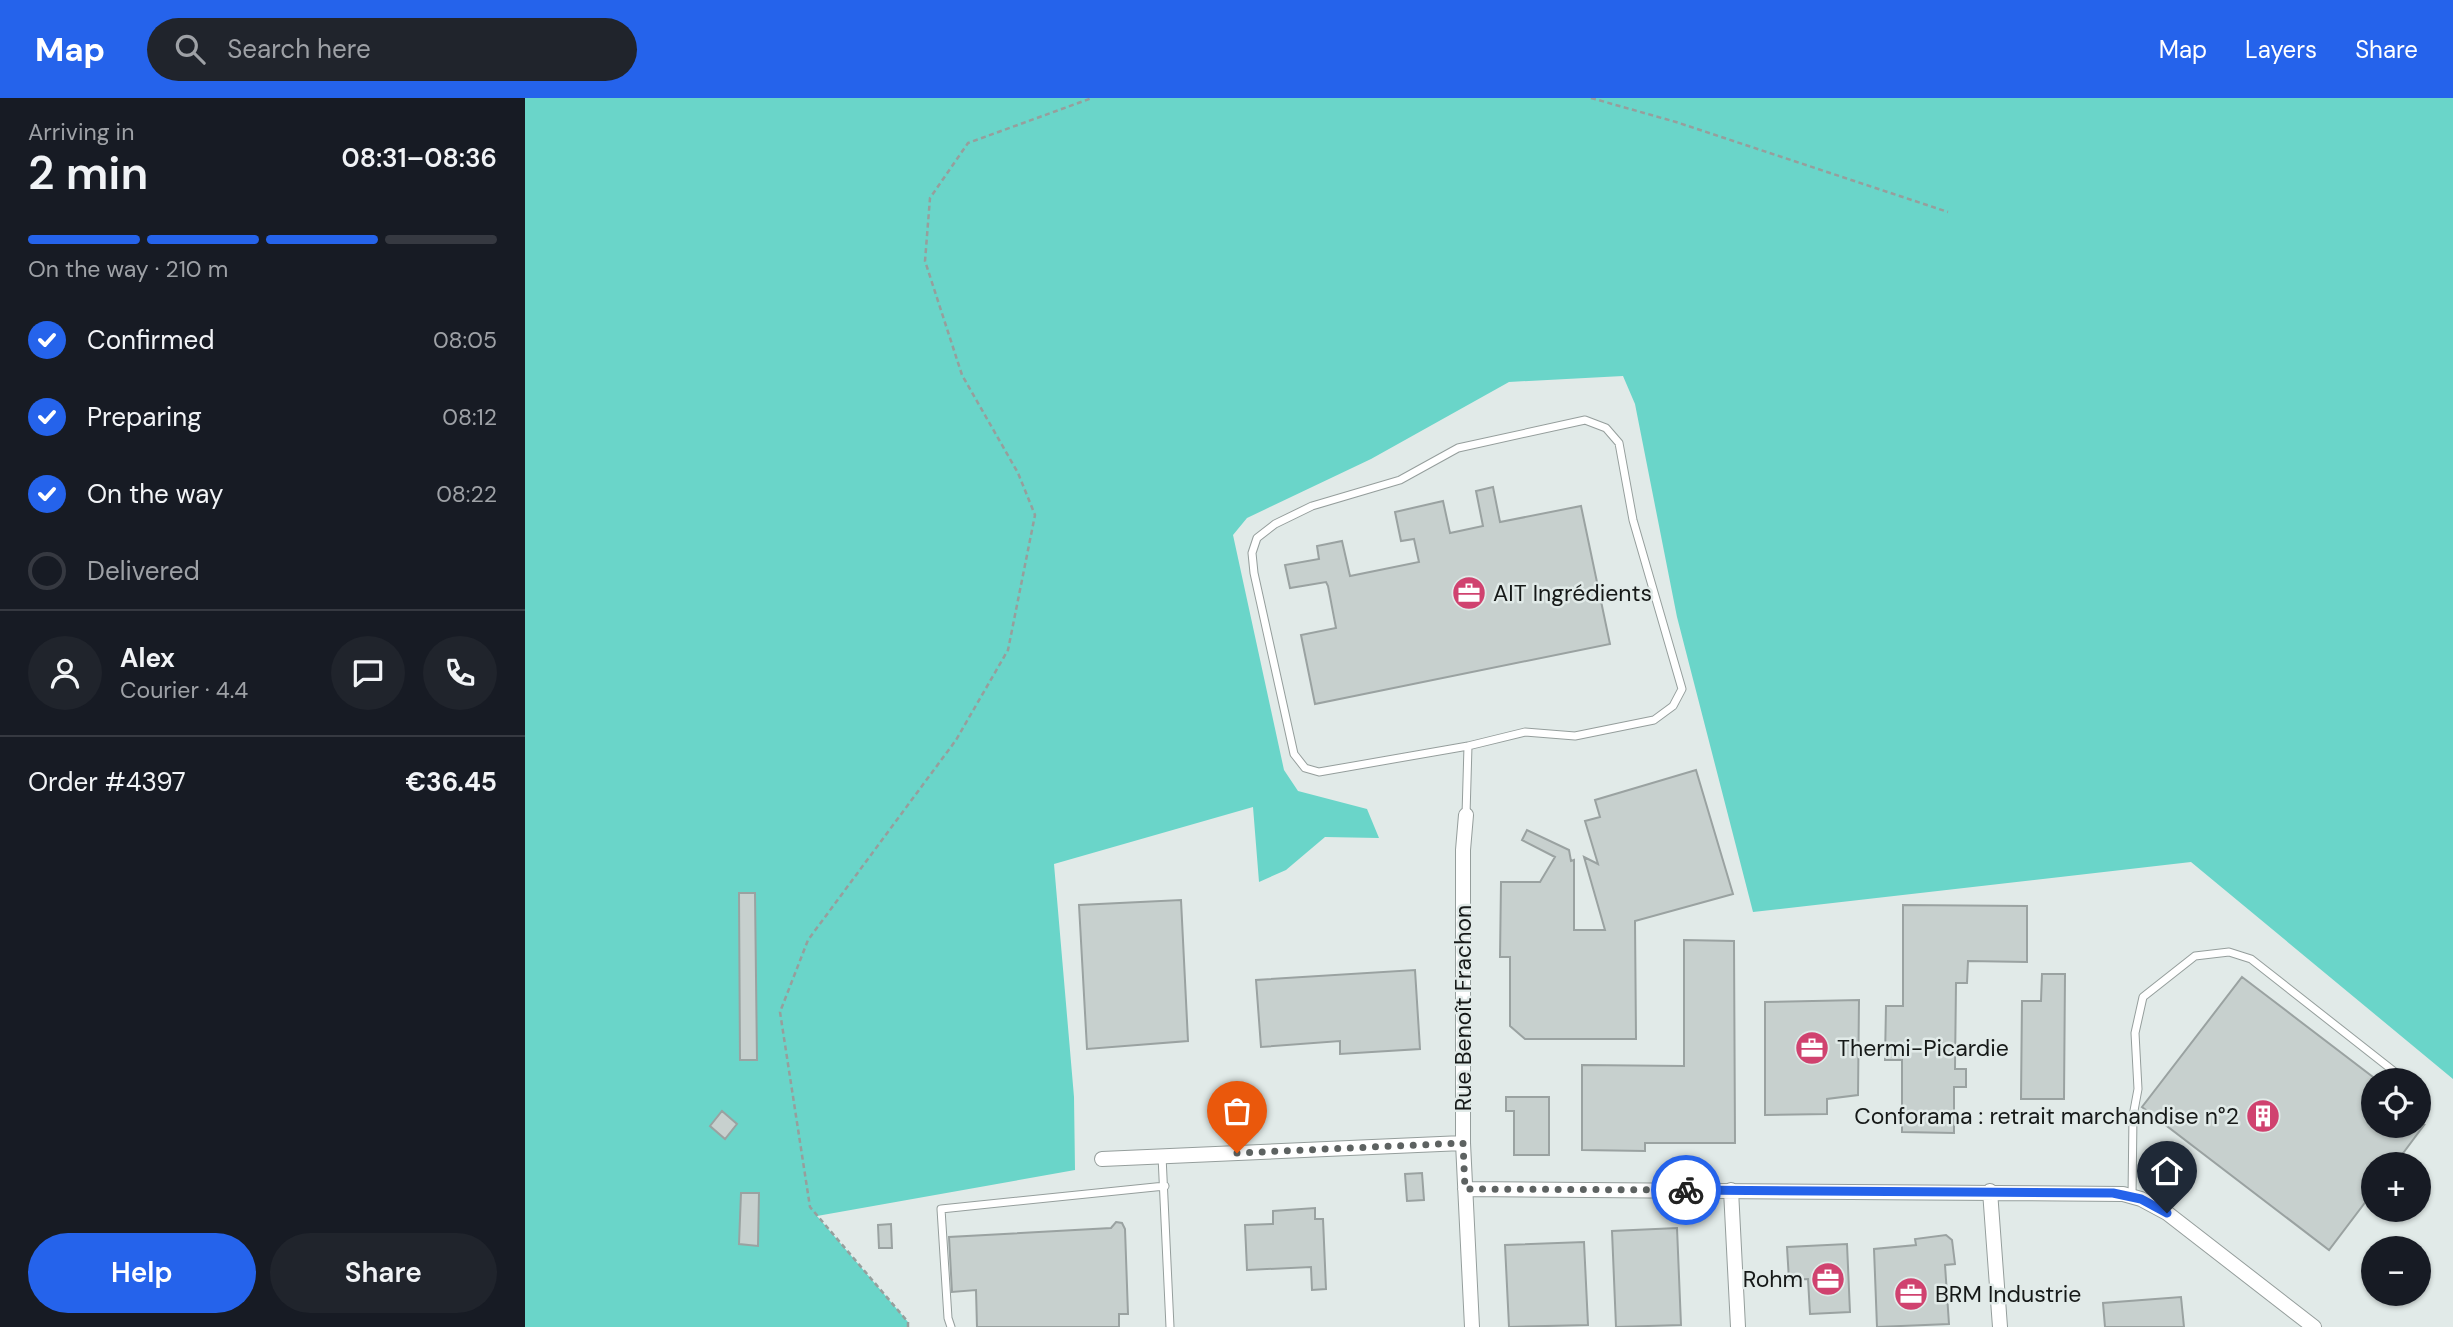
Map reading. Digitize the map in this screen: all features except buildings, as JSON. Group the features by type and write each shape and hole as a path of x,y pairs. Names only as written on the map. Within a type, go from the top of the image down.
{"street":[{"name":"Rue Benoît Frachon","path":"1466,815 1463,850 1463,1143 1472,1327"},
{"path":"1102,1159 1463,1143"},
{"path":"1465,1189 1990,1191 2132,1196 2167,1213 2314,1327"},
{"path":"1731,1191 1738,1327"},
{"path":"1990,1191 2000,1327"}],"lane":[{"path":"1585,420 1606,428 1619,443 1633,520 1682,689 1673,706 1654,720 1575,737 1525,732 1468,746 1319,772 1305,768 1294,754 1254,573 1252,553 1257,538 1275,524 1312,506 1400,481 1458,447 1585,420"},
{"path":"1466,815 1468,746"},
{"path":"2132,1196 2133,1116 2138,1089 2136,1033 2143,997 2195,956 2229,952 2251,959 2390,1068"},
{"path":"1162,1156 1170,1327"},
{"path":"951,1327 948,1318 941,1209 1165,1186"}],"path":[{"path":"908,1327 908,1322 810,1208 780,1012 808,940 956,740 1009,650 1035,515 1018,473 962,375 925,261 930,198 968,143 1092,98"},
{"path":"1591,98 1676,122 1948,212"}],"shaded area":[{"path":"525,98 2453,98 2453,1079 2191,862 1753,912 1677,617 1635,404 1623,376 1509,382 1371,459 1247,518 1233,535 1284,770 1298,791 1367,809 1379,838 1325,837 1286,870 1259,882 1253,807 1054,864 1074,1097 1075,1170 817,1216 908,1322 908,1327 525,1327"}],"way so far":[{"path":"1237,1153 1463,1143 1465,1189 1686,1190"}],"place":[{"name":"AIT Ingrédients","path":"1469,593"},
{"name":"Thermi-Picardie","path":"1812,1048"},
{"name":"Conforama : retrait marchandise n°2","path":"2263,1116"},
{"name":"Rohm","path":"1828,1279"},
{"name":"BRM Industrie","path":"1911,1294"}],"route":[{"path":"1686,1190 2113,1193 2141,1199 2167,1213"}]}
